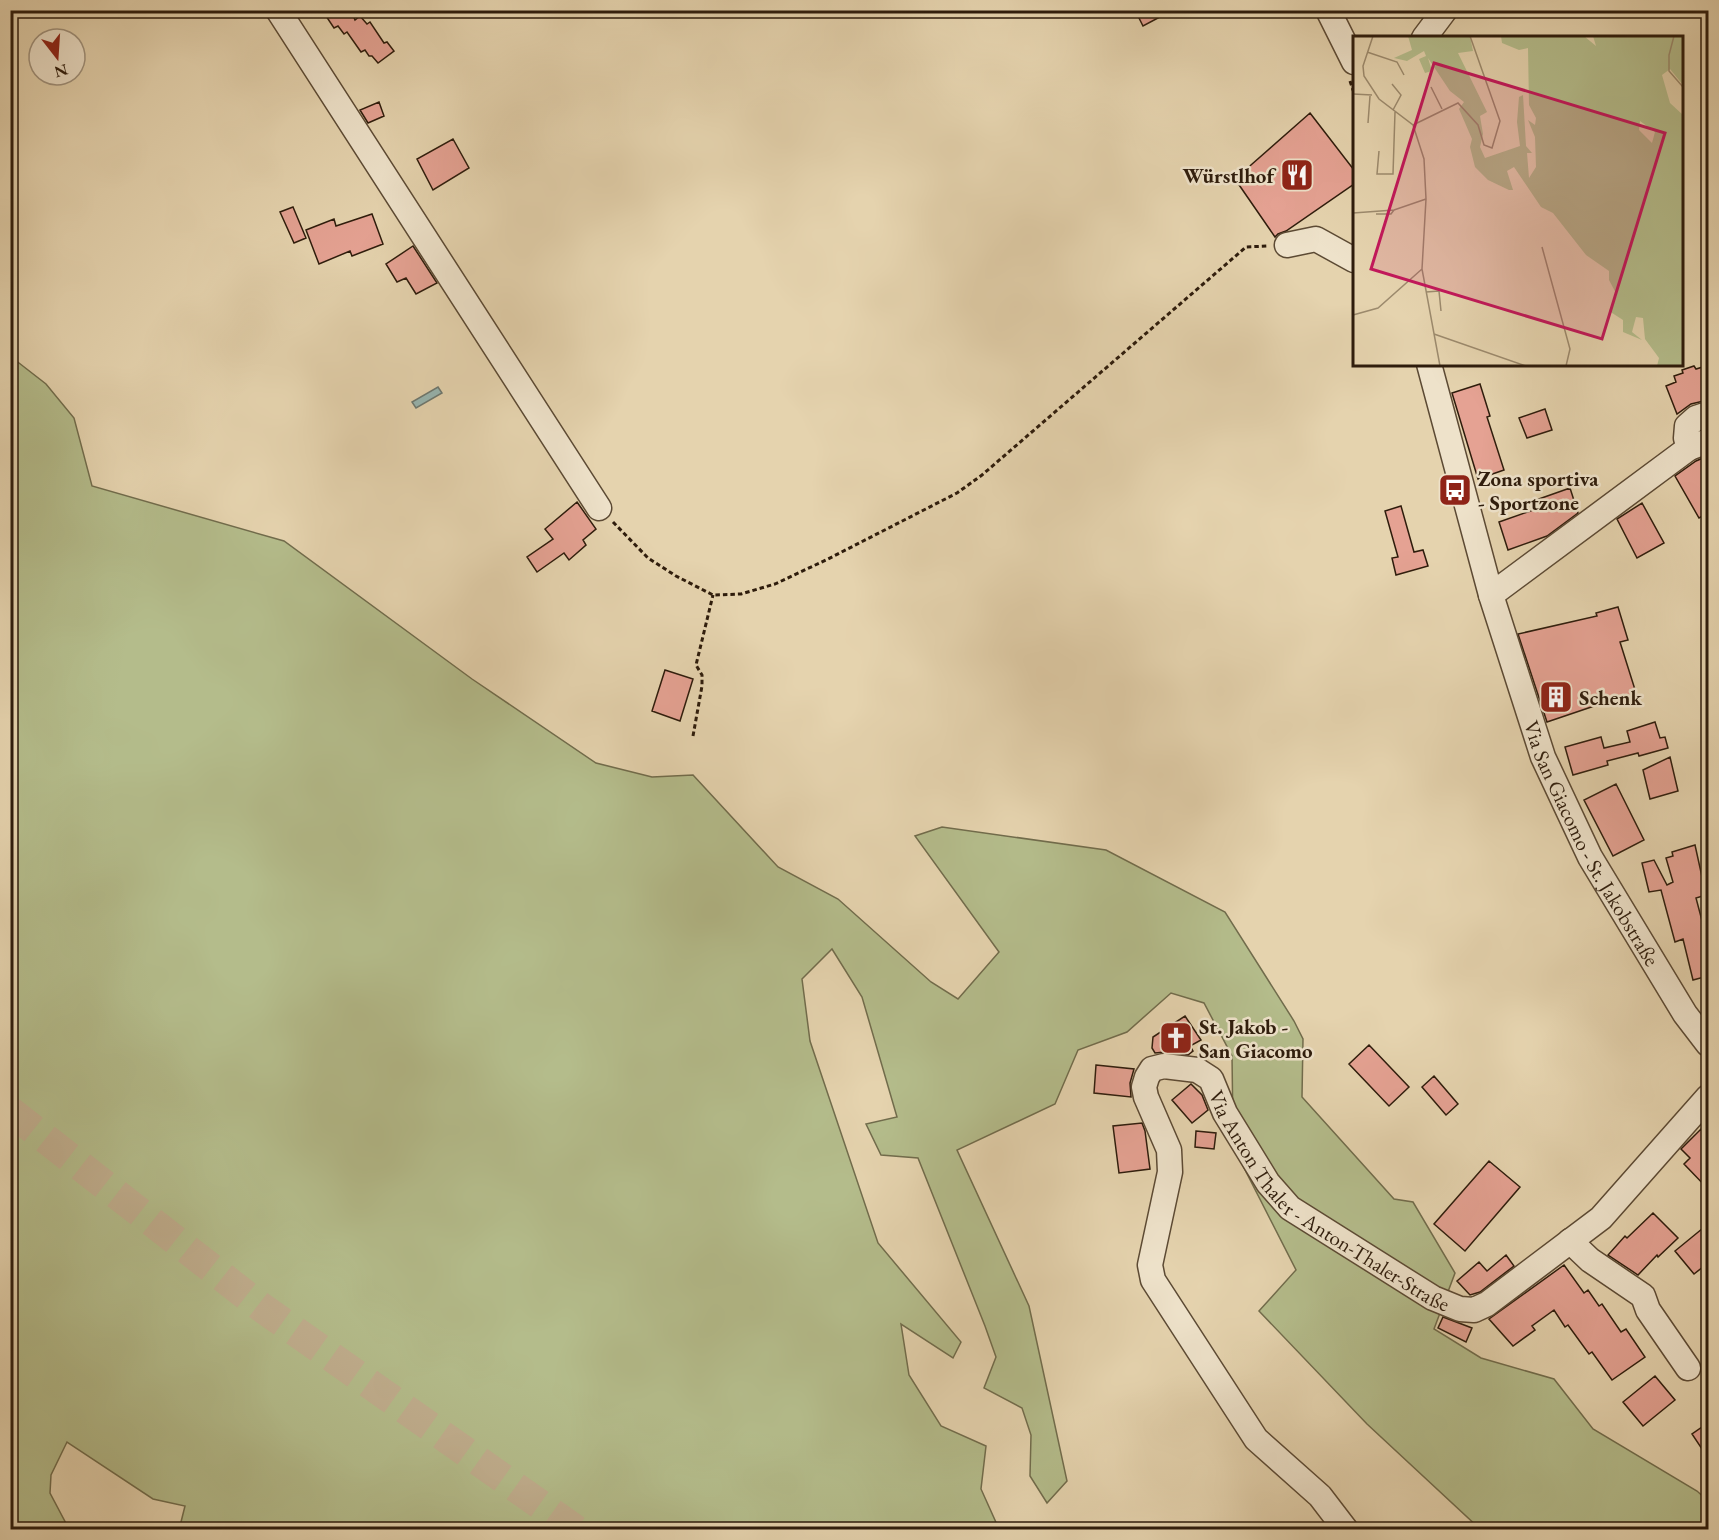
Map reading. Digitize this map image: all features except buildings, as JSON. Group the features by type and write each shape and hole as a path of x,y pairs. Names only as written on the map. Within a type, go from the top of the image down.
{"street":[{"path":"278,10 599,508"},
{"path":"1328,10 1353,60"},
{"path":"1426,36 1445,10"},
{"path":"1287,245 1316,238 1353,259"},
{"name":"Via San Giacomo - St. Jakobstraße","path":"1430,366 1491,595 1543,757 1590,857 1685,1014 1708,1044"},
{"path":"1491,595 1699,444 1686,438 1687,426 1696,418 1708,414"},
{"name":"Via Anton Thaler - Anton-Thaler-Straße","path":"1346,1530 1320,1496 1256,1439 1153,1280 1150,1264 1170,1172 1170,1159 1169,1150 1146,1097 1144,1087 1152,1069 1164,1066 1197,1070 1210,1079 1225,1113 1268,1183 1290,1208 1433,1298 1460,1309 1474,1311 1487,1304 1601,1218 1708,1097"},
{"path":"1570,1241 1590,1260 1643,1296 1647,1310 1688,1368"}],"path":[{"path":"599,508 648,558 713,596 741,594 775,584 957,493 982,475 1245,247 1287,245"},
{"path":"693,736 702,686 702,675 696,664 713,596"}],"green space":[{"path":"10,356 46,384 74,418 92,486 284,541 472,679 596,763 652,777 693,775 778,867 838,899 931,982 958,999 999,952 915,836 942,827 1106,850 1225,912 1303,1039 1302,1097 1394,1199 1413,1202 1455,1273 1434,1329 1481,1358 1554,1379 1593,1429 1697,1491 1708,1501 1708,1529 1480,1529 1367,1424 1259,1311 1296,1270 1238,1156 1233,1131 1232,1056 1204,1003 1171,993 1127,1032 1078,1050 1055,1104 957,1150 1029,1306 1067,1481 1047,1503 1030,1476 1031,1435 1022,1408 984,1388 996,1357 918,1158 881,1155 866,1124 897,1117 862,997 832,949 802,979 810,1041 878,1243 961,1342 953,1358 901,1324 909,1375 941,1426 986,1446 981,1489 999,1529 185,1529 181,1522 185,1506 153,1499 67,1442 51,1475 50,1493 69,1529 11,1529"}],"water":[{"path":"438,387 442,393 416,408 412,402"}],"tunnel":[{"path":"10,1111 261,1307 576,1530"}],"place":[{"name":"Würstlhof","path":"1297,175"},
{"name":"Zona sportiva - Sportzone","path":"1455,490"},
{"name":"Schenk","path":"1556,697"},
{"name":"St. Jakob - San Giacomo","path":"1176,1038"}]}
